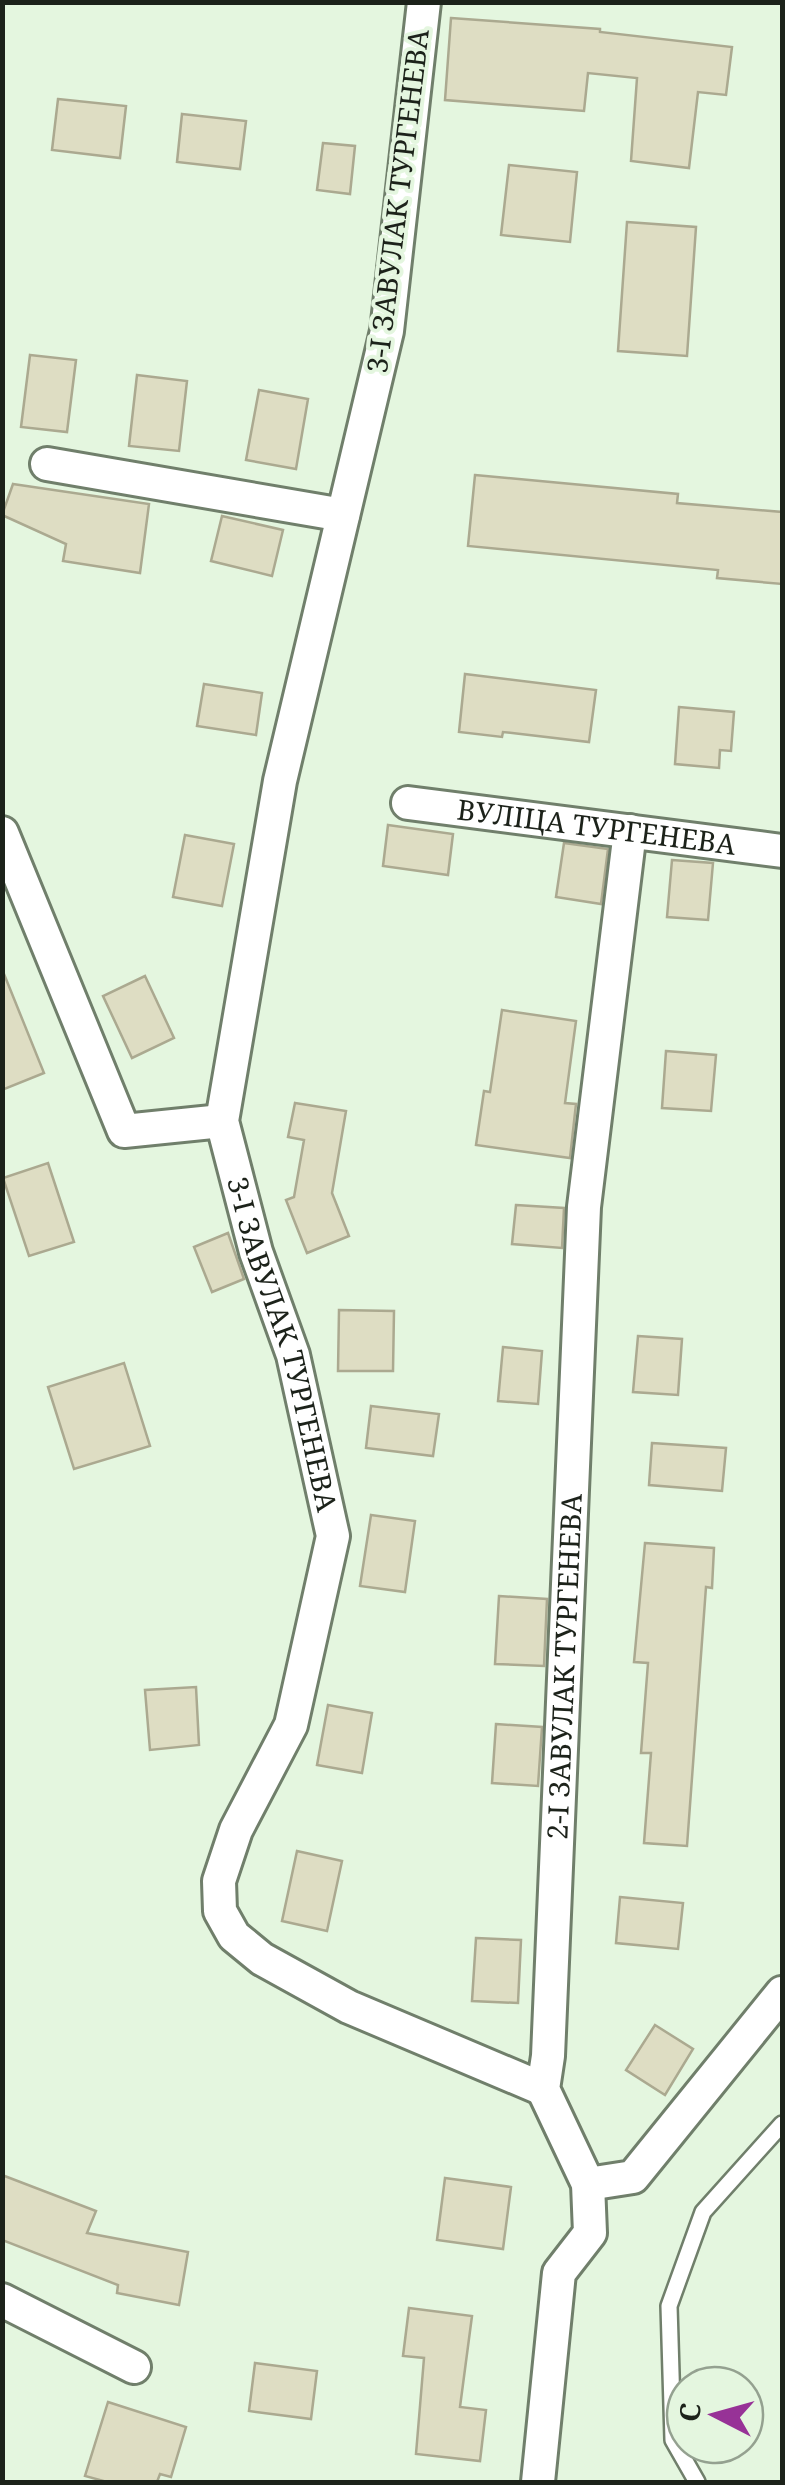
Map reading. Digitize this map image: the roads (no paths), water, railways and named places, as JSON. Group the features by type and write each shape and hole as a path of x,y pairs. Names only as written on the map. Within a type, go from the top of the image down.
{"street":[{"name":"3-І ЗАВУЛАК ТУРГЕНЕВА","path":"424,2 387,331 280,781 222,1120 256,1252 293,1356 333,1536 291,1726 236,1830 219,1881 220,1911 234,1936 262,1960 349,2007 543,2089"},
{"path":"47,464 343,516"},
{"name":"ВУЛІЦА ТУРГЕНЕВА","path":"408,803 782,851"},
{"name":"2-І ЗАВУЛАК ТУРГЕНЕВА","path":"543,2089 548,2056 584,1208 630,831"},
{"path":"2,834 124,1130 222,1120"},
{"path":"588,2184 632,2177 782,1993"},
{"path":"538,2482 560,2273 590,2233 588,2184 543,2089"},
{"path":"2,2300 134,2368"}],"lane":[{"path":"696,2482 673,2440 670,2306 703,2212 782,2124"}]}
